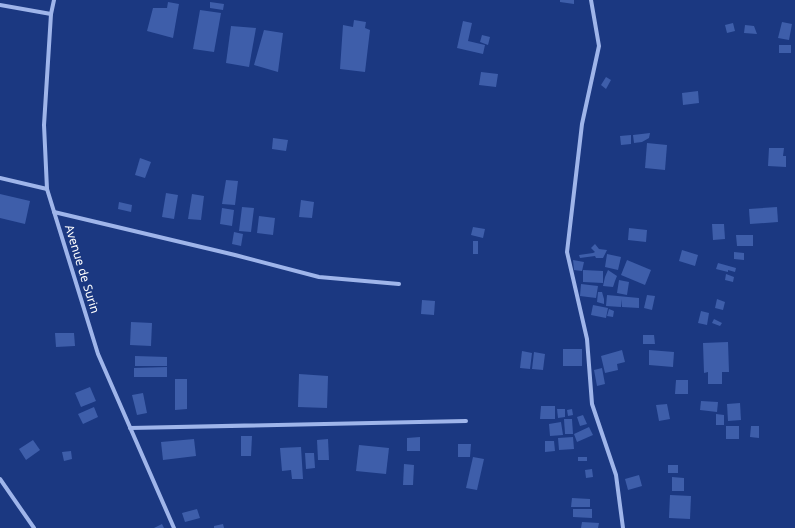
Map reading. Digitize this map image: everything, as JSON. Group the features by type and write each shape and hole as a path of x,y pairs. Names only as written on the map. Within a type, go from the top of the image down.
{"street":[{"name":"Avenue de Surin","path":"54,0 51,14 44,125 47,189 98,354 174,528"},
{"path":"591,0 599,46 582,124 567,252 587,339 592,404 616,475 623,528"},
{"path":"0,5 51,14"},
{"path":"0,178 47,189"},
{"path":"54,212 235,255 319,277 399,284"},
{"path":"130,428 466,421"},
{"path":"0,479 34,528"}],"building":[{"path":"560,0 574,0 574,4 560,2"},
{"path":"168,2 179,4 173,38 147,31 153,8 167,8"},
{"path":"210,2 224,4 223,10 210,8"},
{"path":"200,10 221,13 214,52 193,49"},
{"path":"354,20 366,22 365,28 370,30 365,72 340,69 343,25 353,27"},
{"path":"463,21 472,23 468,41 485,45 483,54 457,48"},
{"path":"782,22 792,24 789,40 778,38"},
{"path":"733,23 735,31 727,33 725,25"},
{"path":"745,25 754,26 757,34 744,33"},
{"path":"231,26 256,28 249,67 226,63"},
{"path":"264,30 283,33 278,72 254,65"},
{"path":"482,35 490,37 488,45 480,42"},
{"path":"779,45 791,45 791,53 779,53"},
{"path":"481,72 498,74 496,87 479,85"},
{"path":"606,77 611,80 606,89 601,85"},
{"path":"698,91 699,103 683,105 682,93"},
{"path":"650,133 649,138 642,142 634,143 633,135"},
{"path":"631,135 631,144 621,145 620,136"},
{"path":"273,138 288,140 286,151 272,149"},
{"path":"647,143 667,145 665,170 645,168"},
{"path":"769,148 784,148 783,156 786,156 786,167 768,166"},
{"path":"140,158 151,162 145,178 135,175"},
{"path":"226,180 238,181 235,205 222,204"},
{"path":"166,193 178,195 174,219 162,217"},
{"path":"0,194 30,201 25,224 0,218"},
{"path":"192,194 204,196 201,220 188,219"},
{"path":"301,200 314,202 312,218 299,217"},
{"path":"119,202 132,205 131,212 118,209"},
{"path":"242,207 254,208 251,232 239,231"},
{"path":"777,207 778,222 750,224 749,209"},
{"path":"222,208 234,210 232,226 220,224"},
{"path":"259,216 275,218 273,235 257,233"},
{"path":"712,224 724,224 725,239 713,240"},
{"path":"473,227 485,229 483,238 471,235"},
{"path":"629,228 647,230 646,242 628,240"},
{"path":"234,232 243,234 241,246 232,244"},
{"path":"736,235 753,235 753,246 737,246"},
{"path":"473,241 478,241 478,254 473,254"},
{"path":"595,244 599,249 607,250 603,258 596,258 595,256 580,258 579,255 595,252 591,248"},
{"path":"682,250 698,255 695,266 679,261"},
{"path":"734,252 744,253 744,260 734,259"},
{"path":"607,254 621,257 618,270 605,267"},
{"path":"573,260 584,262 582,271 574,270"},
{"path":"627,260 651,270 645,285 621,275"},
{"path":"718,263 736,268 735,272 716,269"},
{"path":"583,270 603,271 603,283 583,282"},
{"path":"608,270 617,276 613,287 603,286"},
{"path":"726,274 734,277 733,282 725,280"},
{"path":"619,280 629,282 627,295 617,293"},
{"path":"581,284 598,286 596,298 580,296"},
{"path":"598,292 602,292 604,304 597,302"},
{"path":"607,295 639,298 639,308 622,307 622,299 621,307 606,306"},
{"path":"647,295 655,296 652,310 644,308"},
{"path":"717,299 725,302 723,310 715,308"},
{"path":"422,300 435,301 434,315 421,314"},
{"path":"593,305 608,308 606,318 591,315"},
{"path":"609,309 614,311 613,317 607,316"},
{"path":"701,311 709,313 707,325 698,323"},
{"path":"714,319 722,323 720,326 712,323"},
{"path":"131,322 152,323 151,346 130,345"},
{"path":"55,333 74,333 75,346 56,347"},
{"path":"643,335 654,335 655,344 643,344"},
{"path":"728,342 729,372 722,372 722,384 708,384 708,372 704,373 703,343"},
{"path":"563,349 582,349 582,366 563,366"},
{"path":"622,350 625,362 617,364 618,370 605,373 601,356"},
{"path":"649,350 674,352 673,367 649,365"},
{"path":"522,351 532,353 530,369 520,368"},
{"path":"534,352 545,354 543,370 532,369"},
{"path":"135,356 167,357 167,366 135,366"},
{"path":"167,367 167,377 134,377 134,368"},
{"path":"602,368 605,384 597,386 594,370"},
{"path":"299,374 328,376 327,408 298,407"},
{"path":"175,379 187,379 187,409 175,410"},
{"path":"676,380 688,380 688,394 675,394"},
{"path":"90,387 96,401 81,407 75,393"},
{"path":"143,393 147,413 137,415 132,395"},
{"path":"701,401 718,402 717,412 700,410"},
{"path":"740,403 741,420 728,421 727,404"},
{"path":"667,404 670,419 659,421 656,405"},
{"path":"541,406 555,406 555,419 540,419"},
{"path":"94,407 98,417 83,424 78,414"},
{"path":"557,409 565,409 565,417 558,418"},
{"path":"572,409 573,415 568,416 567,410"},
{"path":"716,414 724,415 724,425 716,425"},
{"path":"583,415 587,424 580,426 577,417"},
{"path":"564,419 572,419 573,434 565,434"},
{"path":"561,422 563,435 550,436 549,424"},
{"path":"726,426 739,426 739,439 726,439"},
{"path":"751,426 759,426 759,438 750,437"},
{"path":"589,427 593,435 577,442 574,434"},
{"path":"241,436 252,436 251,456 241,456"},
{"path":"420,437 420,451 407,451 407,438"},
{"path":"573,437 574,449 559,450 558,438"},
{"path":"194,439 196,456 163,460 161,442"},
{"path":"328,439 329,460 318,460 317,440"},
{"path":"33,440 40,450 26,460 19,449"},
{"path":"545,441 554,441 555,451 545,452"},
{"path":"458,444 471,444 470,457 458,457"},
{"path":"359,445 389,448 386,474 356,471"},
{"path":"301,447 303,479 292,479 291,470 282,471 280,448"},
{"path":"71,451 72,459 64,461 62,452"},
{"path":"305,453 314,453 315,468 306,469"},
{"path":"473,457 484,459 477,490 466,488"},
{"path":"578,457 587,457 587,461 578,461"},
{"path":"404,464 414,465 413,485 403,485"},
{"path":"668,465 678,465 678,473 668,473"},
{"path":"592,469 593,477 586,478 585,470"},
{"path":"639,475 642,486 628,490 625,479"},
{"path":"672,477 684,478 684,491 672,491"},
{"path":"670,495 691,496 690,519 669,518"},
{"path":"572,498 590,499 590,507 571,507"},
{"path":"197,509 200,518 185,522 182,513"},
{"path":"573,509 592,509 592,518 573,517"},
{"path":"582,522 599,523 598,528 581,528"},
{"path":"162,524 164,528 154,528"},
{"path":"223,524 224,528 214,528 214,526"}]}
